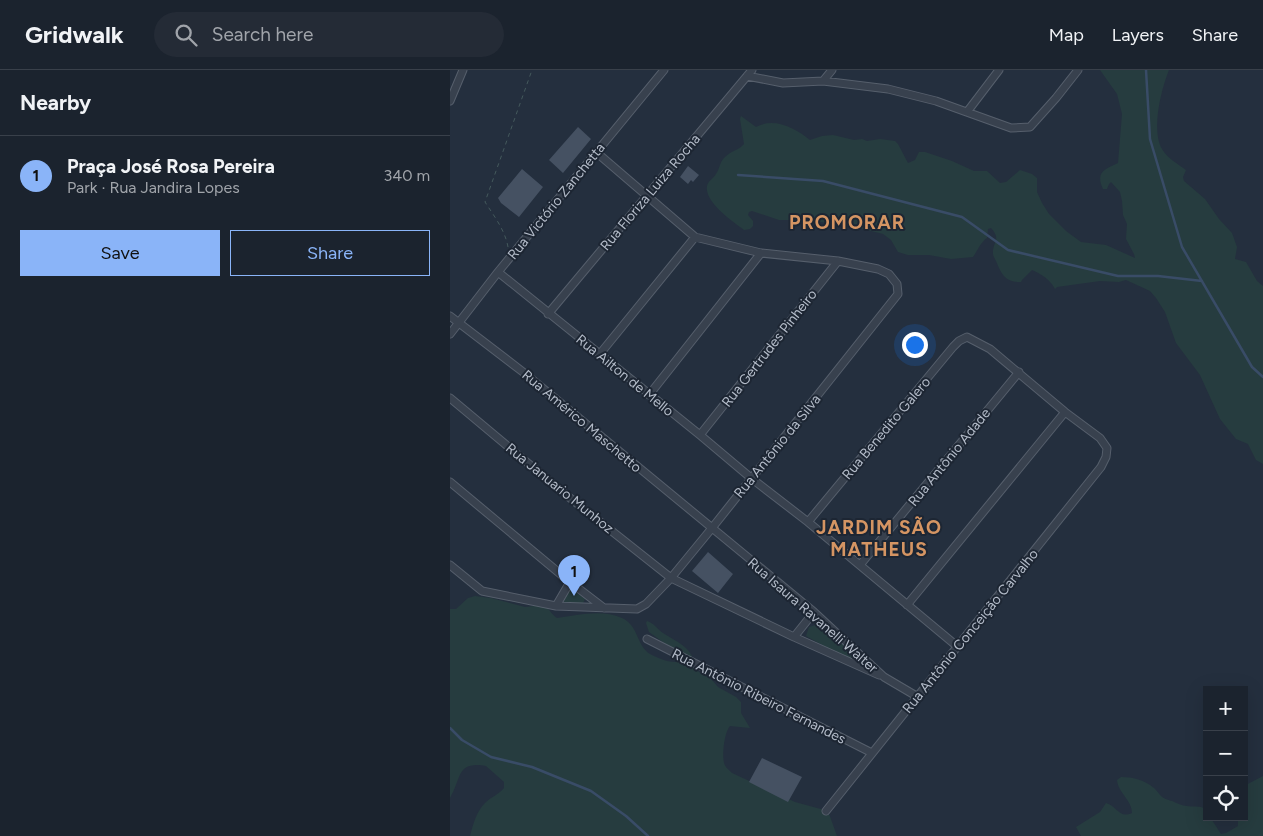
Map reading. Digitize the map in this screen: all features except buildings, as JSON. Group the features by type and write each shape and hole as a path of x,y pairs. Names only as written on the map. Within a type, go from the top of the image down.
{"street":[{"path":"450,101 463,70"},
{"name":"Rua Victório Zanchetta","path":"450,334 510,257 664,70"},
{"path":"823,81 832,70"},
{"path":"967,112 999,70"},
{"path":"750,73 784,83 823,81 888,89 936,101 1011,128 1030,127 1078,70"},
{"name":"Rua Floriza Luiza Rocha","path":"548,314 750,73"},
{"path":"596,152 695,237 761,254 838,260"},
{"path":"599,354 695,237"},
{"path":"649,395 761,254"},
{"name":"Rua Antônio da Silva","path":"604,608 637,609 646,604 671,578 898,294 897,284 889,274 878,269 838,260"},
{"name":"Rua Gertrudes Pinheiro","path":"700,435 838,260"},
{"name":"Rua Ailton de Mello","path":"498,272 751,478 808,522 958,648"},
{"name":"Rua Américo Maschetto","path":"450,316 523,372 712,528"},
{"name":"Rua Benedito Galero","path":"808,522 959,341 967,337 990,349 1019,372"},
{"path":"907,605 1066,412 1019,372"},
{"name":"Rua Antônio Adade","path":"860,565 1019,372"},
{"name":"Rua Januario Munhoz","path":"450,398 560,490 671,578 794,637 884,677"},
{"name":"Rua Antônio Conceição Carvalho","path":"826,811 1101,467 1106,457 1107,448 1100,438 1066,412"},
{"path":"450,482 604,608"},
{"name":"Rua Isaura Ravanelli Walter","path":"712,528 814,612 884,677 918,697"},
{"path":"450,565 482,591 556,606 604,608"},
{"path":"556,606 570,582"},
{"path":"794,637 814,612"},
{"name":"Rua Antônio Ribeiro Fernandes","path":"647,639 872,753"}],"path":[{"path":"510,257 507,240 485,202 532,70"}],"green space":[{"path":"1100,70 1169,70 1160,99 1157,121 1157,131 1162,149 1170,158 1186,170 1183,177 1184,181 1205,199 1232,233 1237,247 1235,259 1246,262 1257,281 1263,286 1263,464 1256,460 1248,444 1236,439 1220,419 1200,375 1176,343 1165,312 1150,291 1126,280 1119,282 1100,281 1057,287 1055,289 1045,277 1032,270 1021,282 1011,281 1002,274 993,256 996,235 991,228 988,229 987,238 973,257 951,259 929,255 908,255 898,252 891,240 883,234 851,226 806,220 779,220 752,211 748,215 753,221 753,226 750,229 744,230 714,205 707,192 707,186 716,174 723,159 744,144 741,116 756,127 770,123 784,125 810,140 833,135 854,140 880,139 895,141 908,163 915,160 919,152 925,152 974,171 987,171 1000,183 1006,182 1020,170 1032,174 1037,178 1037,192 1042,203 1049,214 1066,231 1081,242 1106,245 1135,258 1126,239 1127,224 1123,215 1120,192 1111,182 1107,189 1103,189 1100,179 1103,172 1118,163 1122,114 1117,94"},
{"path":"570,588 585,599 582,605 563,603"},
{"path":"475,596 525,607 544,605 557,618 598,613 614,615 628,621 642,646 650,654 670,662 676,662 679,658 678,653 649,632 646,623 647,621 652,623 689,651 696,670 741,702 741,713 750,728 730,726 728,729 723,755 725,766 732,773 795,802 828,811 837,836 470,836 479,810 504,788 504,782 486,766 469,766 461,773 450,798 450,609 456,609 468,598"},
{"path":"819,624 866,661 868,668 862,667 806,636 809,627"},
{"path":"1263,776 1263,836 1081,836 1076,827 1100,812 1106,803 1121,813 1132,813 1130,804 1120,789 1117,780 1125,777 1147,783 1163,797 1183,806 1203,808 1203,821 1213,821 1221,834 1226,833 1238,826 1238,821 1248,821 1248,784"}],"waterway":[{"path":"1146,70 1150,139 1182,247 1252,367 1263,377"},
{"path":"738,175 823,181 962,217 1008,250 1118,276 1158,276 1202,281"},
{"path":"450,728 462,740 491,757 532,767 591,791 626,816 648,836"}],"place":[{"name":"Praça José Rosa Pereira","path":"574,596"}],"district":[{"name":"PROMORAR","path":"847,222"},
{"name":"JARDIM SÃO MATHEUS","path":"879,538"}]}
